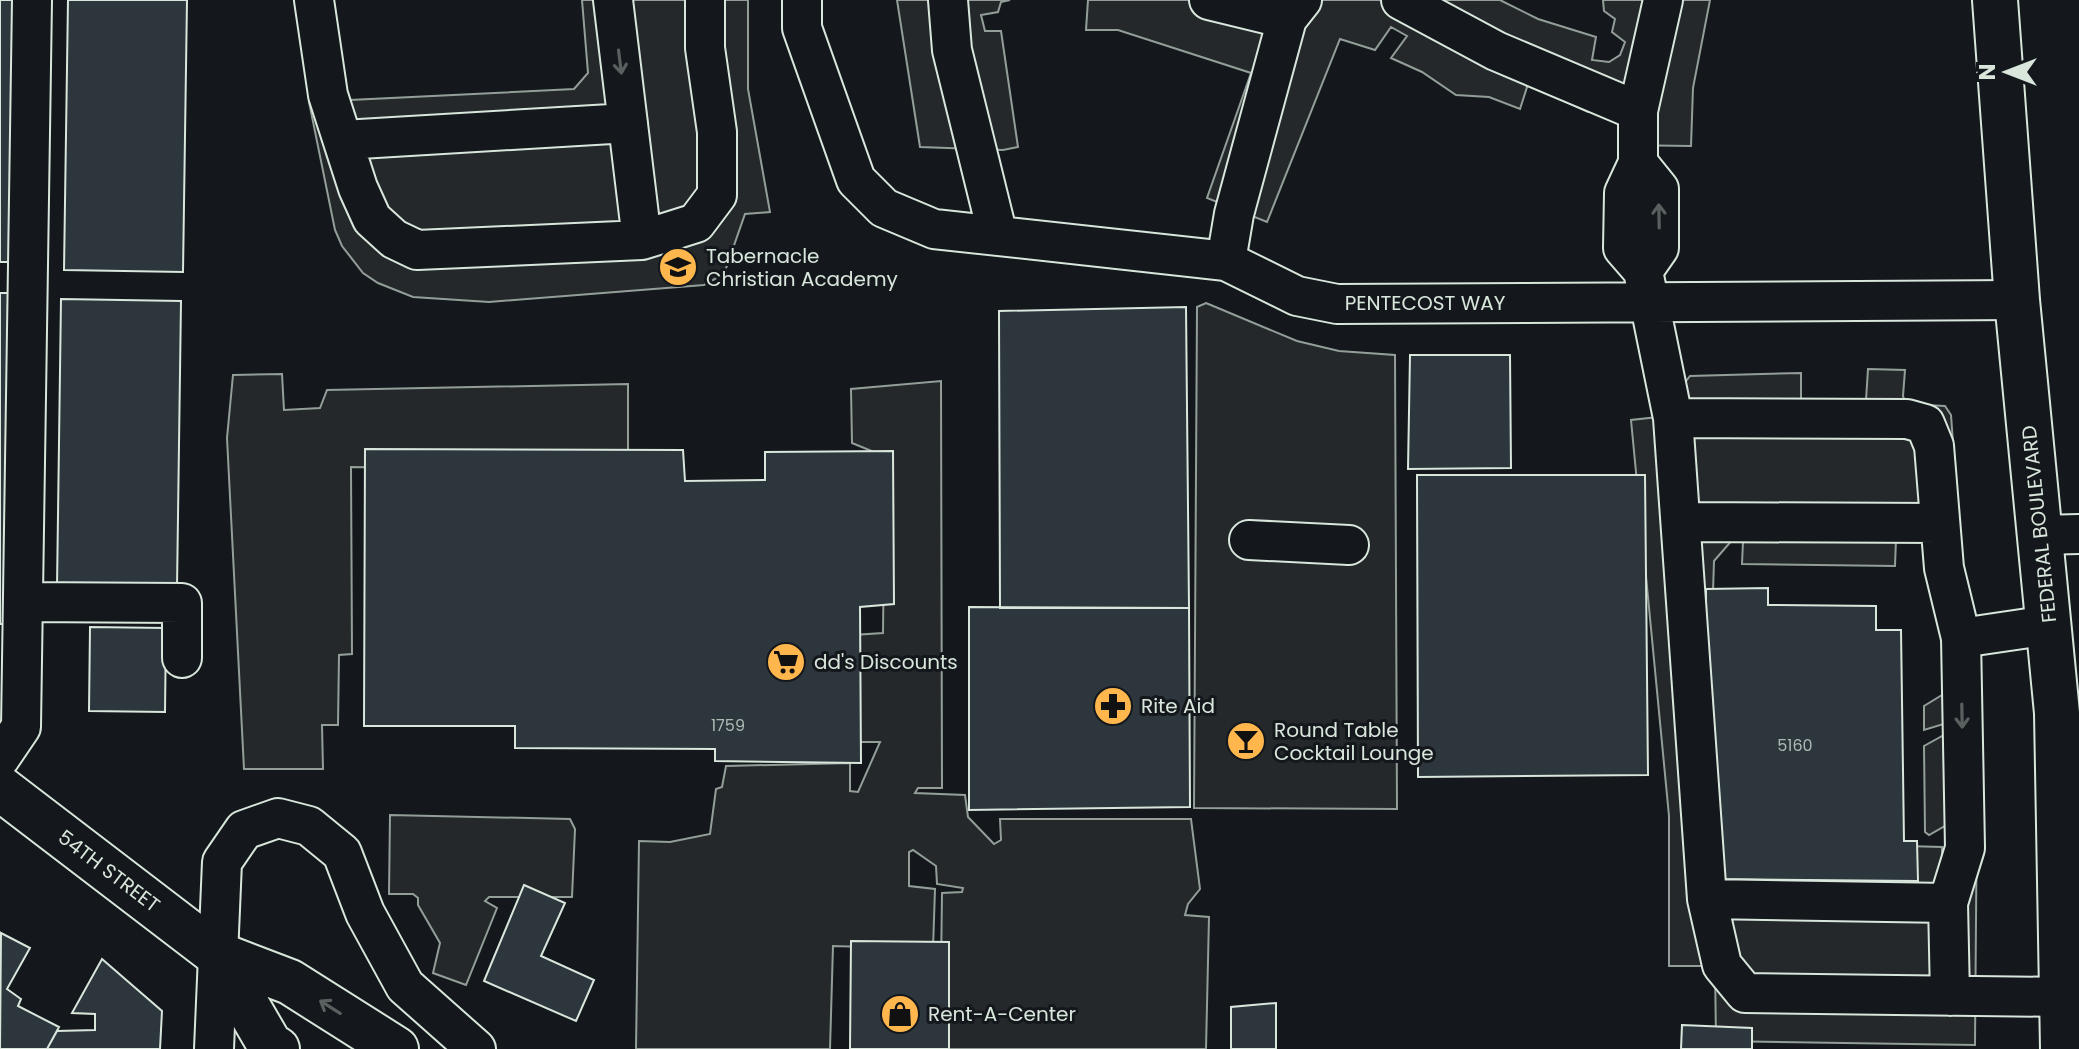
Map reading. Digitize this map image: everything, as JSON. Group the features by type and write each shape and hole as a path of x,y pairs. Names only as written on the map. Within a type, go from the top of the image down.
{"main road":[{"name":"FEDERAL BOULEVARD","path":"1995,0 2017,300 2060,535 2049,625 2070,937 2062,997 2068,1046"},
{"name":"54TH STREET","path":"2,787 217,954 290,982 396,1049"},
{"name":"54TH STREET","path":"217,954 270,1045 277,1049"}],"street":[{"path":"2,787 21,727 32,0"},
{"path":"314,0 328,95 372,219 394,239 417,250 642,240 696,223 717,195 717,132 705,48 705,0"},
{"path":"613,0 642,240"},
{"name":"PENTECOST WAY","path":"802,0 802,28 856,180 884,208 934,229 1226,261 1297,296 1337,304 1645,286 2017,300"},
{"path":"948,0 952,50 998,236"},
{"path":"1209,0 1294,10 1234,214 1226,261"},
{"path":"1401,0 1496,51 1638,111"},
{"path":"1663,0 1638,111 1638,163 1659,189 1659,248 1645,286 1673,418 1707,899 1722,965 1745,993 2062,997"},
{"path":"343,140 628,123"},
{"path":"1673,418 1907,419 1925,424 1934,446 1944,568 1961,638 1965,848 1953,886 1950,996"},
{"path":"1681,522 1940,523"},
{"path":"1249,540 1349,545"},
{"path":"23,602 182,603 182,658"},
{"path":"1961,638 2049,625"},
{"path":"214,1049 222,862 244,830 278,818 309,826 342,853 365,913 405,986 476,1049"},
{"path":"1707,899 1953,886"}],"shaded area":[{"path":"582,0 748,0 748,89 770,212 745,214 724,274 704,285 489,302 413,297 378,283 363,273 342,246 335,230 309,102 574,89 588,73"},
{"path":"897,0 1010,0 1001,2 998,12 981,15 985,31 1001,31 1018,147 1003,150 920,147"},
{"path":"1088,0 1500,0 1538,19 1596,37 1592,60 1609,62 1620,55 1625,42 1612,32 1615,19 1604,11 1603,0 1710,0 1693,88 1691,146 1621,145 1624,121 1605,111 1588,112 1528,84 1520,109 1489,97 1456,95 1422,72 1391,58 1407,36 1391,27 1375,50 1340,39 1267,222 1207,198 1251,73 1118,30 1086,30"},
{"path":"1206,303 1297,341 1339,351 1395,355 1397,809 1194,808 1197,307"},
{"path":"1868,369 1905,370 1903,396 1906,404 1945,406 1951,415 1960,539 1896,539 1895,566 1742,564 1743,541 1733,539 1714,561 1713,592 1835,844 1942,847 1942,869 1952,822 1929,835 1925,832 1924,746 1951,731 1950,722 1924,730 1924,706 1978,673 1975,1045 1716,1041 1715,966 1669,966 1669,816 1631,420 1658,417 1690,376 1801,373 1801,399 1866,400"},
{"path":"282,374 284,410 320,408 327,390 628,384 628,471 351,467 352,654 339,655 338,725 322,725 323,769 244,769 227,438 233,375"},
{"path":"941,381 942,788 918,788 915,793 965,795 968,817 994,844 1001,840 1000,819 1191,819 1200,889 1188,904 1185,915 1209,917 1206,1049 940,1049 942,893 962,892 963,888 937,884 936,866 913,850 909,852 909,886 935,889 933,949 833,946 830,1049 636,1049 639,841 670,842 710,834 716,789 722,787 726,766 850,763 850,791 858,792 880,742 850,742 853,635 883,633 885,464 879,454 852,443 851,389"},
{"path":"390,815 570,819 575,829 572,897 489,897 485,901 497,908 466,985 433,973 440,943 418,905 418,898 413,894 389,894"}],"building":[{"path":"0,0 15,0 10,262 0,262"},
{"path":"68,0 187,0 183,272 64,270"},
{"path":"0,293 10,293 5,624 0,624"},
{"path":"61,299 181,301 177,588 57,587"},
{"path":"1186,307 1189,608 1000,608 999,311"},
{"path":"1410,355 1510,355 1511,468 1408,469"},
{"path":"365,449 683,450 685,481 765,480 765,452 893,451 894,604 860,607 861,763 715,761 715,749 515,748 515,726 364,726"},
{"path":"1417,475 1645,475 1648,775 1418,777"},
{"path":"1768,588 1768,605 1876,606 1876,630 1901,630 1904,841 1917,841 1918,881 1707,879 1706,589"},
{"name":"Rite Aid","path":"969,607 1189,608 1190,807 969,810"},
{"path":"90,627 166,628 165,712 89,711"},
{"path":"524,885 565,903 541,956 594,980 576,1021 484,981"},
{"path":"1,933 30,948 7,989 21,999 18,1006 59,1027 47,1049 0,1049"},
{"path":"851,941 949,942 949,1049 850,1049"},
{"path":"102,959 162,1011 160,1049 47,1049 57,1031 95,1030 95,1014 72,1013"},
{"path":"1276,1003 1276,1049 1231,1049 1231,1007"},
{"path":"1682,1025 1752,1028 1752,1049 1681,1049"}],"place":[{"name":"Tabernacle Christian Academy","path":"678,267"},
{"name":"dd's Discounts","path":"786,662"},
{"name":"Rite Aid","path":"1113,706"},
{"name":"Round Table Cocktail Lounge","path":"1246,741"},
{"name":"Rent-A-Center","path":"900,1014"}]}
